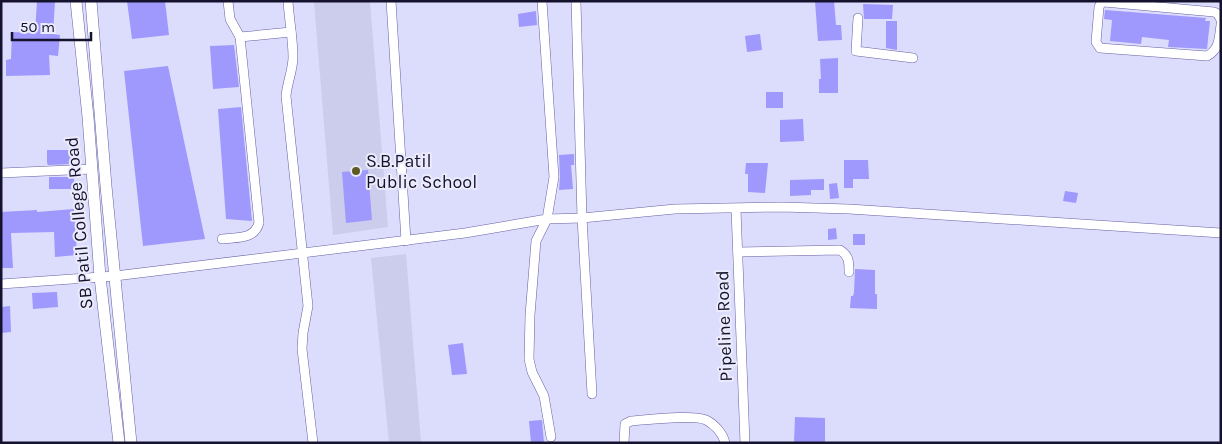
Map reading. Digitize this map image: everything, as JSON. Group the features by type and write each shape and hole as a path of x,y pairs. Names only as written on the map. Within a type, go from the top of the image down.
{"street":[{"name":"SB Patil College Road","path":"76,1 88,117 100,278 119,443"},
{"name":"SB Patil College Road","path":"91,1 105,176 131,443"},
{"path":"222,239 251,236 256,231 259,223 240,37 230,18 228,1"},
{"path":"288,1 293,57 286,96 308,306 302,349 313,443"},
{"path":"391,1 406,241"},
{"path":"542,1 554,177 547,219 536,241 530,315 529,359 532,372 544,396 551,437"},
{"path":"576,1 582,218 592,394"},
{"path":"1221,20 1218,14 1214,12 1104,2 1099,7 1096,42 1100,48 1201,56 1212,53 1220,44 1221,26"},
{"path":"858,18 856,51 913,58"},
{"path":"240,37 290,32"},
{"path":"1,173 92,169"},
{"path":"1,284 100,278 406,241 547,219 582,218 674,209 789,207 850,209 1221,232"},
{"name":"Pipeline Road","path":"736,208 745,443"},
{"path":"738,252 840,250 846,254 849,260 849,272"},
{"path":"113,388 125,386"},
{"path":"624,443 625,424 631,421 691,418 705,419 720,431 725,443"}],"shaded area":[{"name":"S.B.Patil Public School","path":"314,1 370,1 388,227 333,235"},
{"path":"406,254 421,443 389,443 371,258"}],"building":[{"path":"37,1 55,1 53,34 60,35 58,56 49,55 50,75 6,76 6,60 11,59 12,32 35,33"},
{"path":"127,1 165,1 169,35 132,39"},
{"path":"815,1 834,1 836,25 841,25 842,40 818,41"},
{"path":"863,4 893,5 892,19 864,19"},
{"path":"1105,10 1206,18 1205,21 1210,21 1207,49 1168,47 1169,40 1142,37 1141,44 1110,41 1112,20 1104,19"},
{"path":"536,11 537,25 519,27 518,14"},
{"path":"886,21 897,21 897,50 886,48"},
{"path":"760,34 762,50 747,52 745,36"},
{"path":"234,45 239,87 213,89 210,46"},
{"path":"838,58 838,93 819,93 819,79 821,79 820,59"},
{"path":"168,66 205,239 143,246 124,71"},
{"path":"766,92 783,92 783,108 766,108"},
{"path":"241,107 252,221 226,219 218,109"},
{"path":"803,119 804,141 780,142 780,120"},
{"path":"47,150 73,150 73,164 48,165"},
{"path":"574,154 574,165 571,165 573,189 559,190 559,155"},
{"path":"844,160 868,160 869,179 853,179 853,188 844,188"},
{"path":"746,163 768,163 765,193 748,192 748,174 745,174"},
{"path":"368,170 372,220 346,223 342,172"},
{"path":"49,177 74,177 74,189 49,189"},
{"path":"824,179 824,190 811,190 811,195 790,196 790,180"},
{"path":"837,183 839,198 830,199 829,184"},
{"path":"1065,191 1078,193 1076,203 1063,201"},
{"path":"74,209 77,255 55,257 54,232 11,233 13,268 1,268 1,212"},
{"path":"836,228 837,239 828,240 828,229"},
{"path":"853,234 865,234 865,245 853,245"},
{"path":"855,269 875,270 877,309 850,308 851,296 854,293"},
{"path":"57,292 58,307 33,309 32,293"},
{"path":"10,306 11,332 1,333 1,307"},
{"path":"463,343 467,374 452,375 448,345"},
{"path":"795,417 825,418 825,443 794,443"},
{"path":"542,420 544,443 531,443 529,421"}],"place":[{"name":"S.B.Patil Public School","path":"356,171"}]}
